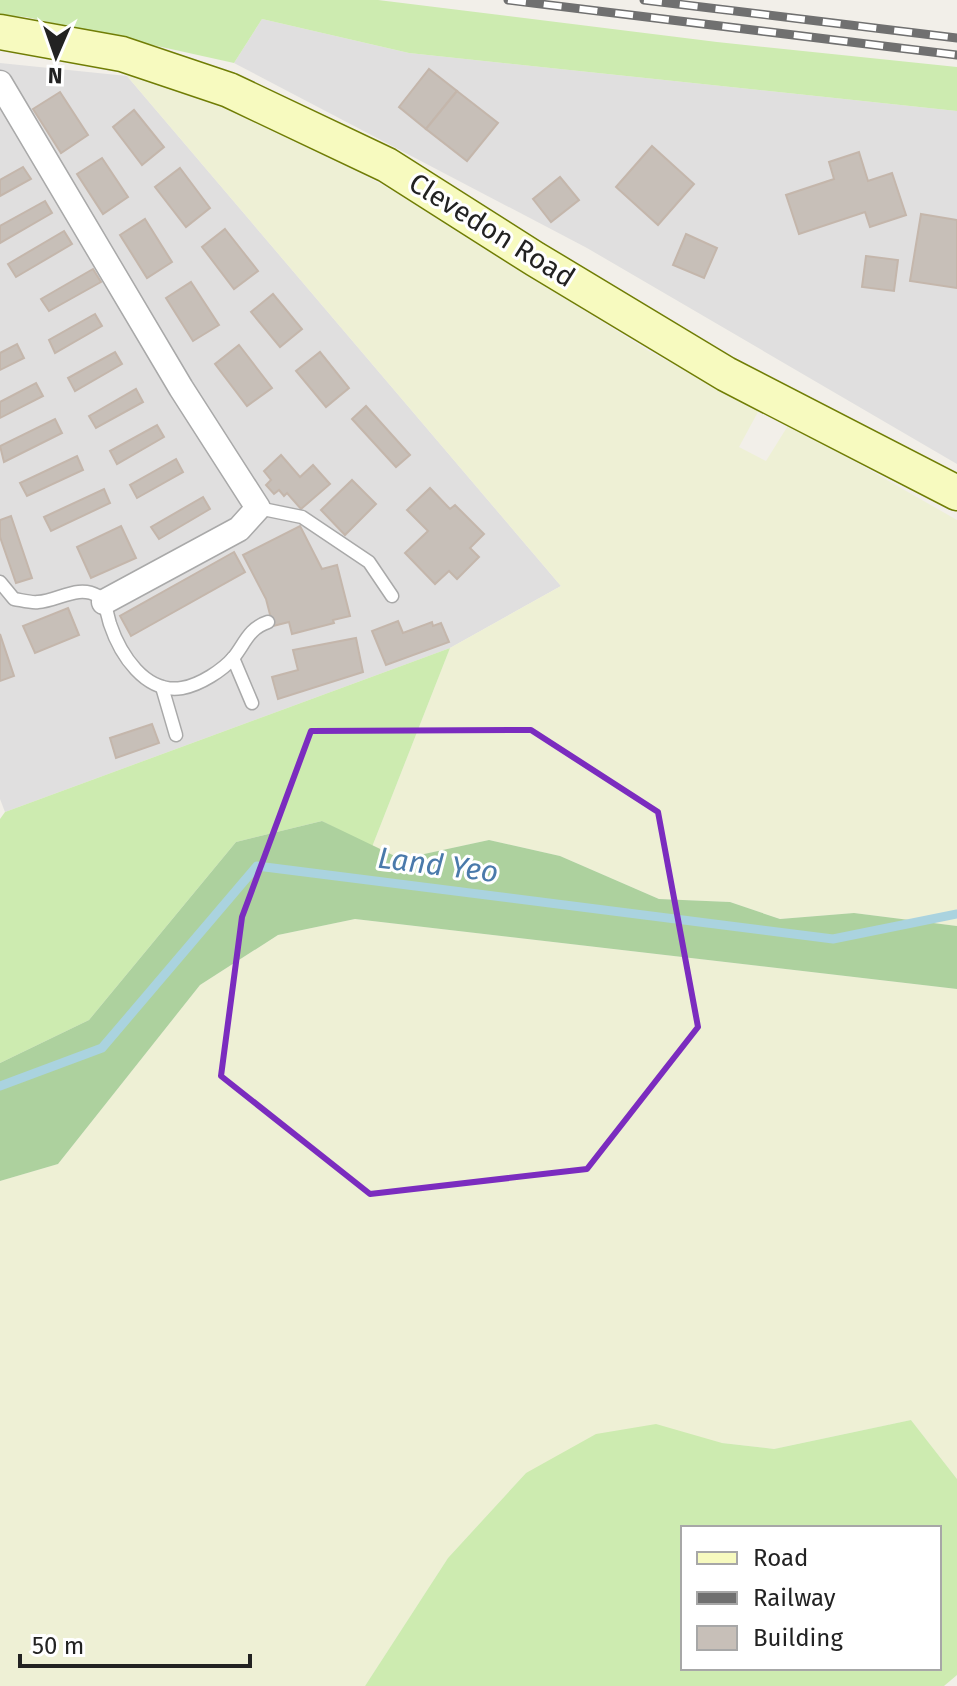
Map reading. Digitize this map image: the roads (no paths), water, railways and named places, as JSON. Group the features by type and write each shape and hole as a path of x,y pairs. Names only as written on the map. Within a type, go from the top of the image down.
{"main road":[{"name":"Clevedon Road","path":"0,32 135,58 229,90 387,165 726,374 957,493"}],"street":[{"path":"0,83 181,388 258,508 239,529 104,602"}],"lane":[{"path":"258,508 302,517 369,562 392,596"},
{"path":"0,582 14,599 37,603 81,591 96,595 104,602 111,626 126,657 147,681 162,687 182,688 208,678 233,658 258,625 268,622"},
{"path":"233,658 252,703"},
{"path":"162,687 176,735"}],"waterway":[{"name":"Land Yeo","path":"0,1086 102,1048 257,866 833,939 957,914"}],"railway":[{"path":"508,0 957,55"},
{"path":"644,0 957,38"}]}
